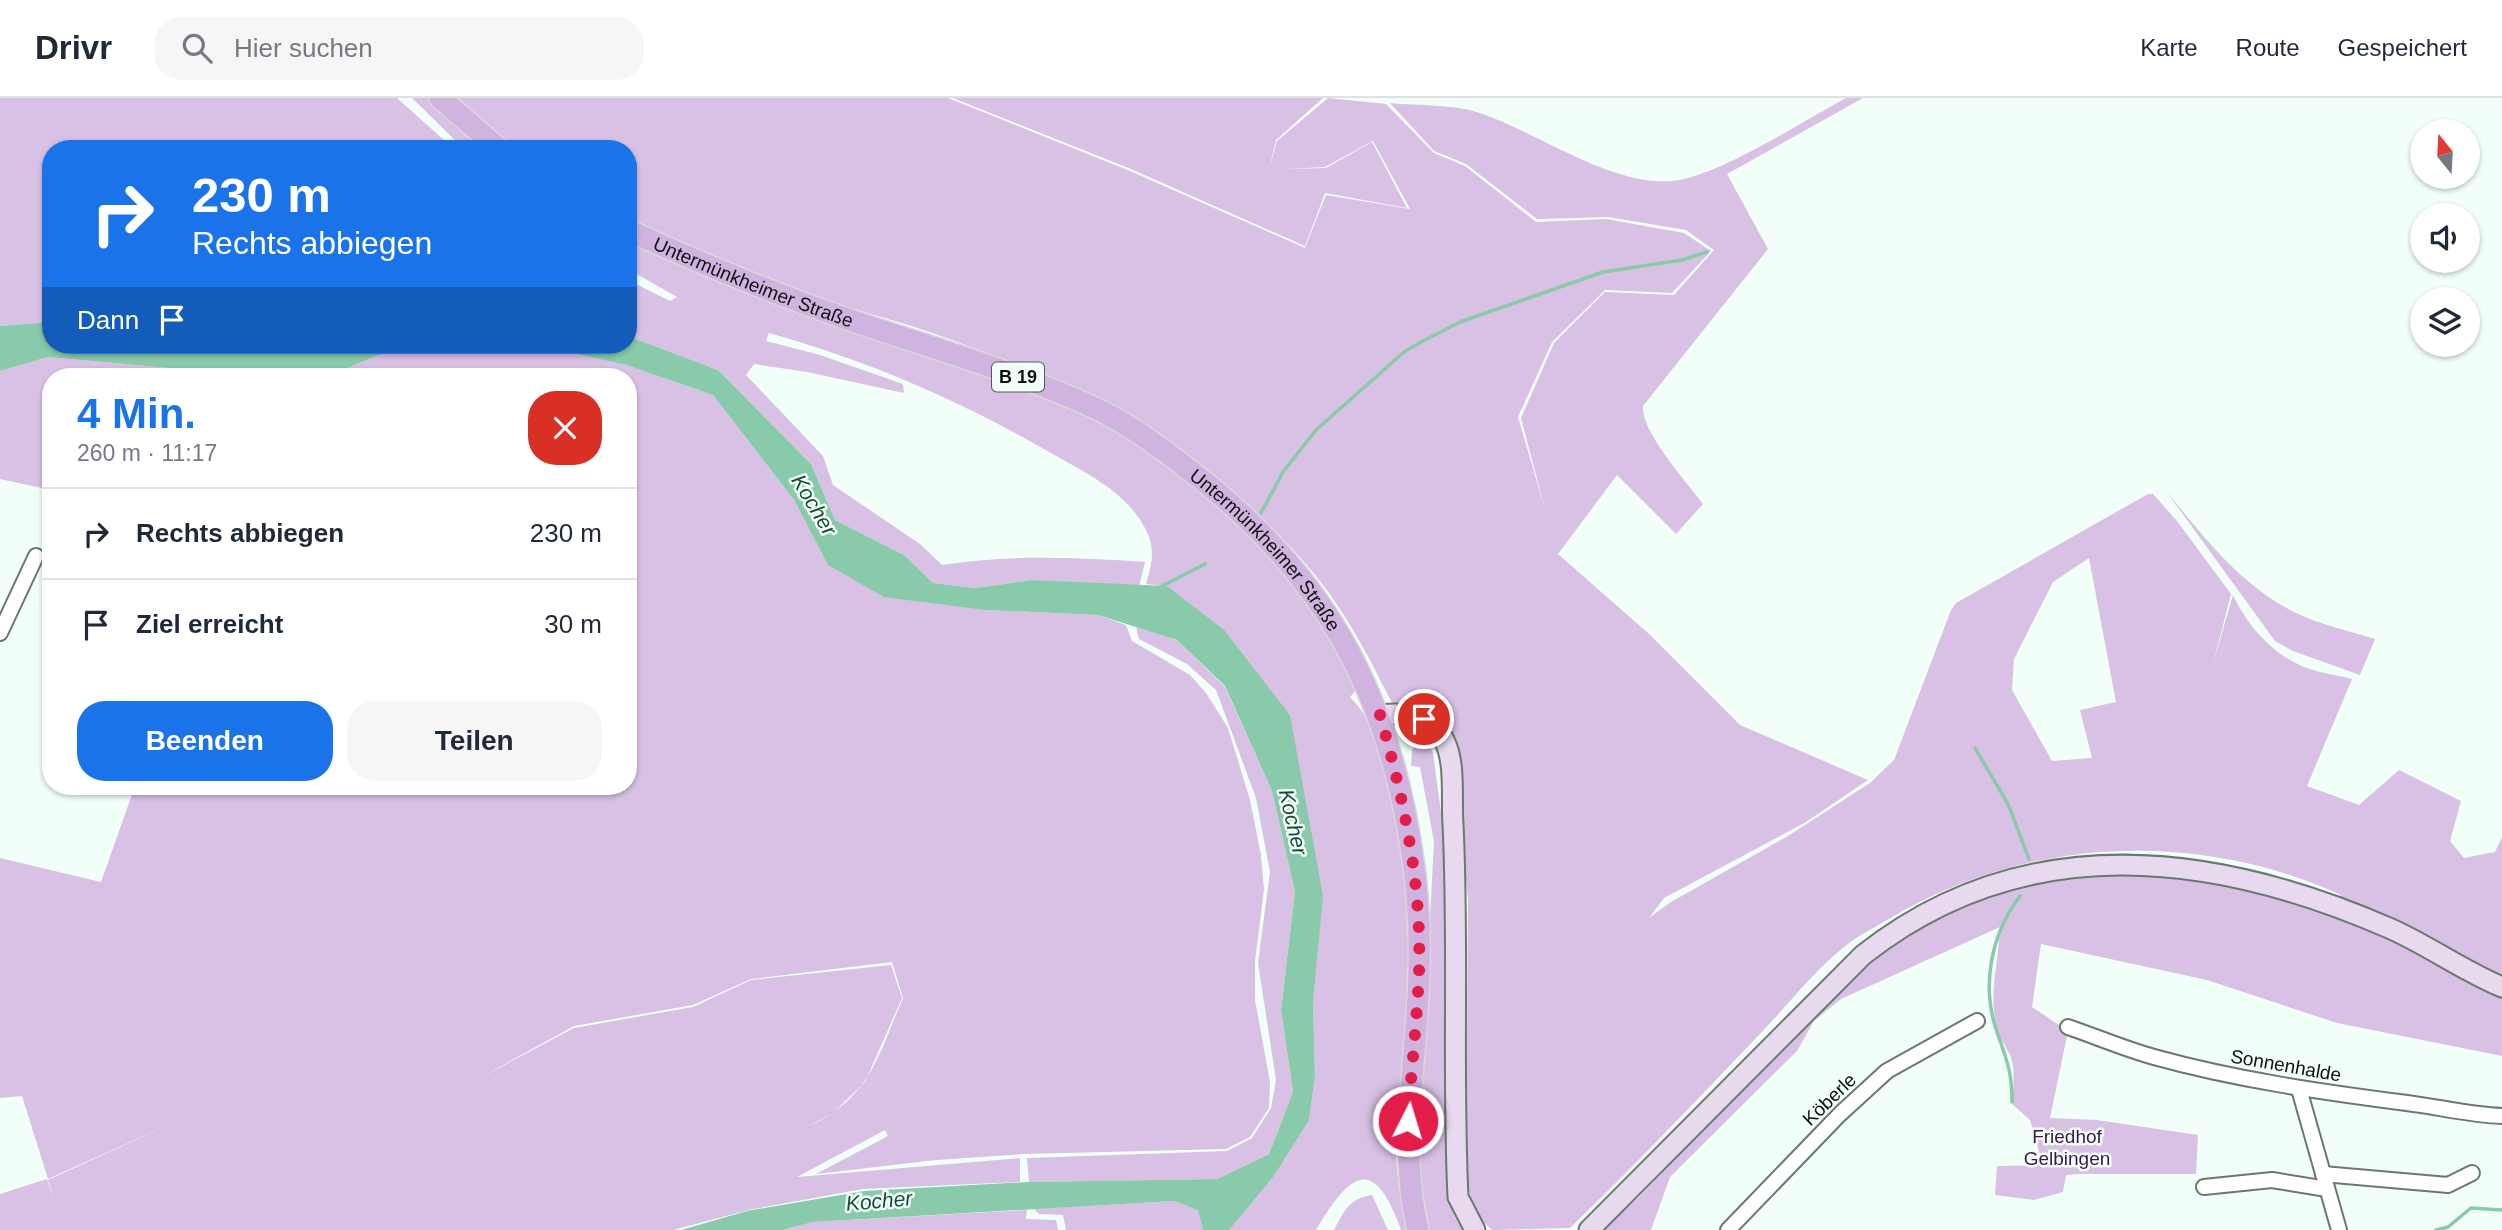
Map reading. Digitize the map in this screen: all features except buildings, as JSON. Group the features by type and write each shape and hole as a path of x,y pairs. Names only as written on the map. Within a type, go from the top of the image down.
{"main road":[{"path":"440,98 489,140"},
{"name":"Untermünkheimer Straße","path":"637,234 733,278 1065,395 1100,410 1133,430 1224,496 1282,555 1338,632 1380,715 1407,823 1416,896 1419,971 1407,1163 1411,1202 1418,1230"},
{"path":"1380,715 1398,713 1424,719 1436,728 1448,747 1455,874 1458,1197 1475,1230"},
{"path":"1589,1230 1863,955 1915,917 1944,902 2017,877 2066,867 2115,864 2159,865 2252,879 2392,929 2502,987"}],"street":[{"path":"0,633 36,556"},
{"name":"Köberle","path":"1728,1230 1840,1114 1887,1071 1977,1021"},
{"name":"Sonnenhalde","path":"2068,1027 2153,1056 2299,1089 2426,1105 2474,1115 2502,1116"},
{"path":"2299,1089 2339,1230"},
{"path":"2323,1174 2448,1185 2472,1173"},
{"path":"2204,1187 2272,1180 2327,1189"}],"green space":[{"path":"0,98 397,98 444,140 42,140 42,323 0,326"},
{"path":"412,98 430,98 479,140 455,140"},
{"name":"Friedhof Gelbingen","path":"458,98 948,98 1130,171 1305,248 1326,195 1410,209 1373,141 1325,167 1286,169 1326,168 1372,142 1407,208 1325,193 1305,246 1131,169 953,98 1323,98 1276,140 1269,170 1277,141 1328,98 1386,104 1434,153 1465,166 1536,222 1606,219 1684,233 1711,251 1672,293 1605,290 1552,342 1518,417 1546,513 1521,418 1554,343 1605,292 1674,295 1714,250 1686,230 1608,217 1537,219 1466,164 1434,151 1390,103 1470,110 1503,122 1608,170 1634,178 1660,181 1684,179 1723,165 1846,98 1863,98 1727,174 1768,249 1643,406 1649,429 1703,504 1676,534 1617,475 1558,554 1648,633 1740,725 1868,780 1806,822 1664,898 1649,918 1671,902 1788,836 1870,783 1894,760 1956,603 2148,494 2153,494 2177,521 2231,594 2213,664 2233,595 2253,628 2281,654 2310,669 2352,679 2307,786 2359,805 2399,770 2461,801 2450,841 2464,858 2495,852 2502,837 2502,1056 2337,1023 2207,980 2041,944 2032,1007 2068,1031 2050,1118 2097,1120 2198,1135 2196,1174 2066,1175 2063,1192 2034,1200 1995,1195 1997,1166 2043,1165 2030,1120 2012,1104 2012,1060 1999,1035 1995,1020 1994,985 2000,927 1841,999 1814,1021 1797,1051 1670,1177 1651,1230 1602,1230 1639,1197 1859,968 1948,908 2030,882 2101,873 2183,873 2332,911 2341,895 2286,874 2229,859 2171,852 2112,852 2054,858 1997,871 1942,892 1854,939 1822,967 1689,1108 1570,1228 1492,1230 1477,1216 1466,1182 1468,900 1452,732 1432,716 1393,705 1346,618 1311,570 1272,528 1230,490 1186,456 1140,426 1041,376 989,354 902,323 816,298 691,249 637,224 637,140 507,140","holes":["2089,558 2116,702 2080,710 2092,758 2052,761 2012,690 2014,659 2053,582"]},
{"path":"637,243 1081,412 1172,465 1248,532 1301,594 1333,640 1357,689 1350,697 1364,714 1380,750 1398,821 1405,869 1409,964 1396,1157 1399,1188 1410,1230 1401,1230 1381,1190 1371,1181 1362,1180 1351,1184 1340,1195 1316,1230 1229,1230 1274,1176 1309,1119 1315,1076 1313,1000 1290,715 1167,586 1146,584 1152,549 1145,528 1127,503 1091,476 983,416 914,384 843,356 769,333 766,341 820,355 903,384 904,393 807,372 754,364 746,375 823,456 833,485 920,544 942,565 1018,558 1145,562 1139,586 1032,580 976,588 933,583 904,555 835,520 811,464 718,370 637,339 637,284 670,301 677,297 637,274"},
{"path":"381,354 575,354 635,368 347,368"},
{"path":"48,357 169,368 42,368 42,488 0,479 0,371"},
{"path":"637,369 713,395 794,500 828,565 985,610 1098,615 1126,625 1132,641 1190,675 1206,693 1228,728 1250,800 1261,855 1264,890 1255,961 1255,1000 1270,1082 1269,1108 1250,1137 1226,1149 1024,1154 936,1160 816,1174 888,1136 885,1130 797,1177 1020,1158 1020,1182 863,1189 749,1210 673,1230 0,1230 0,1194 47,1179 55,1203 48,1180 179,1120 48,1179 22,1096 0,1098 0,858 101,882 132,795 637,795","holes":["892,962 903,998 868,1076 902,998 891,965 751,980 693,1007 574,1028 476,1080 574,1026 693,1005 751,979"]},
{"path":"2166,491 2224,558 2274,600 2313,620 2375,639 2360,675 2293,651 2275,641"},
{"path":"1136,627 1177,640 1225,687 1272,791 1295,892 1281,1010 1293,1092 1269,1154 1217,1179 1029,1182 1027,1158 1227,1151 1252,1138 1271,1108 1276,1080 1258,963 1270,872 1256,798 1216,690 1187,664 1139,639"},
{"path":"1417,742 1430,747 1433,753 1448,865 1450,1139 1447,1186 1456,1220 1463,1230 1430,1230 1417,1163 1434,842 1420,767 1411,766 1412,750"},
{"path":"1372,1195 1388,1230 1334,1230 1353,1202"},
{"path":"1174,1201 1199,1210 1203,1230 1066,1230 1063,1215 1039,1214 1034,1209"},
{"path":"1027,1210 1026,1219 1056,1220 1058,1230 784,1230 813,1222"}],"water":[{"path":"42,323 42,354 381,354 347,368 169,368 48,357 0,371 0,326"},
{"name":"Kocher","path":"637,339 718,370 811,464 835,520 904,555 933,583 976,588 1032,580 1167,586 1224,630 1290,715 1323,896 1313,1000 1315,1076 1309,1120 1274,1176 1229,1230 1203,1230 1198,1210 1174,1201 813,1222 783,1230 681,1230 747,1211 864,1191 1029,1182 1217,1179 1269,1154 1293,1092 1281,1010 1295,892 1272,791 1225,686 1177,640 1098,615 985,610 884,597 828,565 794,500 713,395 626,365 575,354 637,354"}],"waterway":[{"path":"1261,513 1283,472 1316,430 1404,352 1460,322 1603,272 1682,260 1707,252"},
{"path":"1160,587 1205,564"},
{"path":"1975,748 2008,804 2029,859"},
{"path":"2012,1102 2010,1072 1996,1029 1989,994 1996,942 2010,910 2020,896"},
{"path":"2436,1230 2448,1227 2471,1208 2502,1210"}],"route":[{"path":"1408,1121 1419,971 1418,923 1413,858 1407,823 1380,715 1411,714 1424,719"}]}
